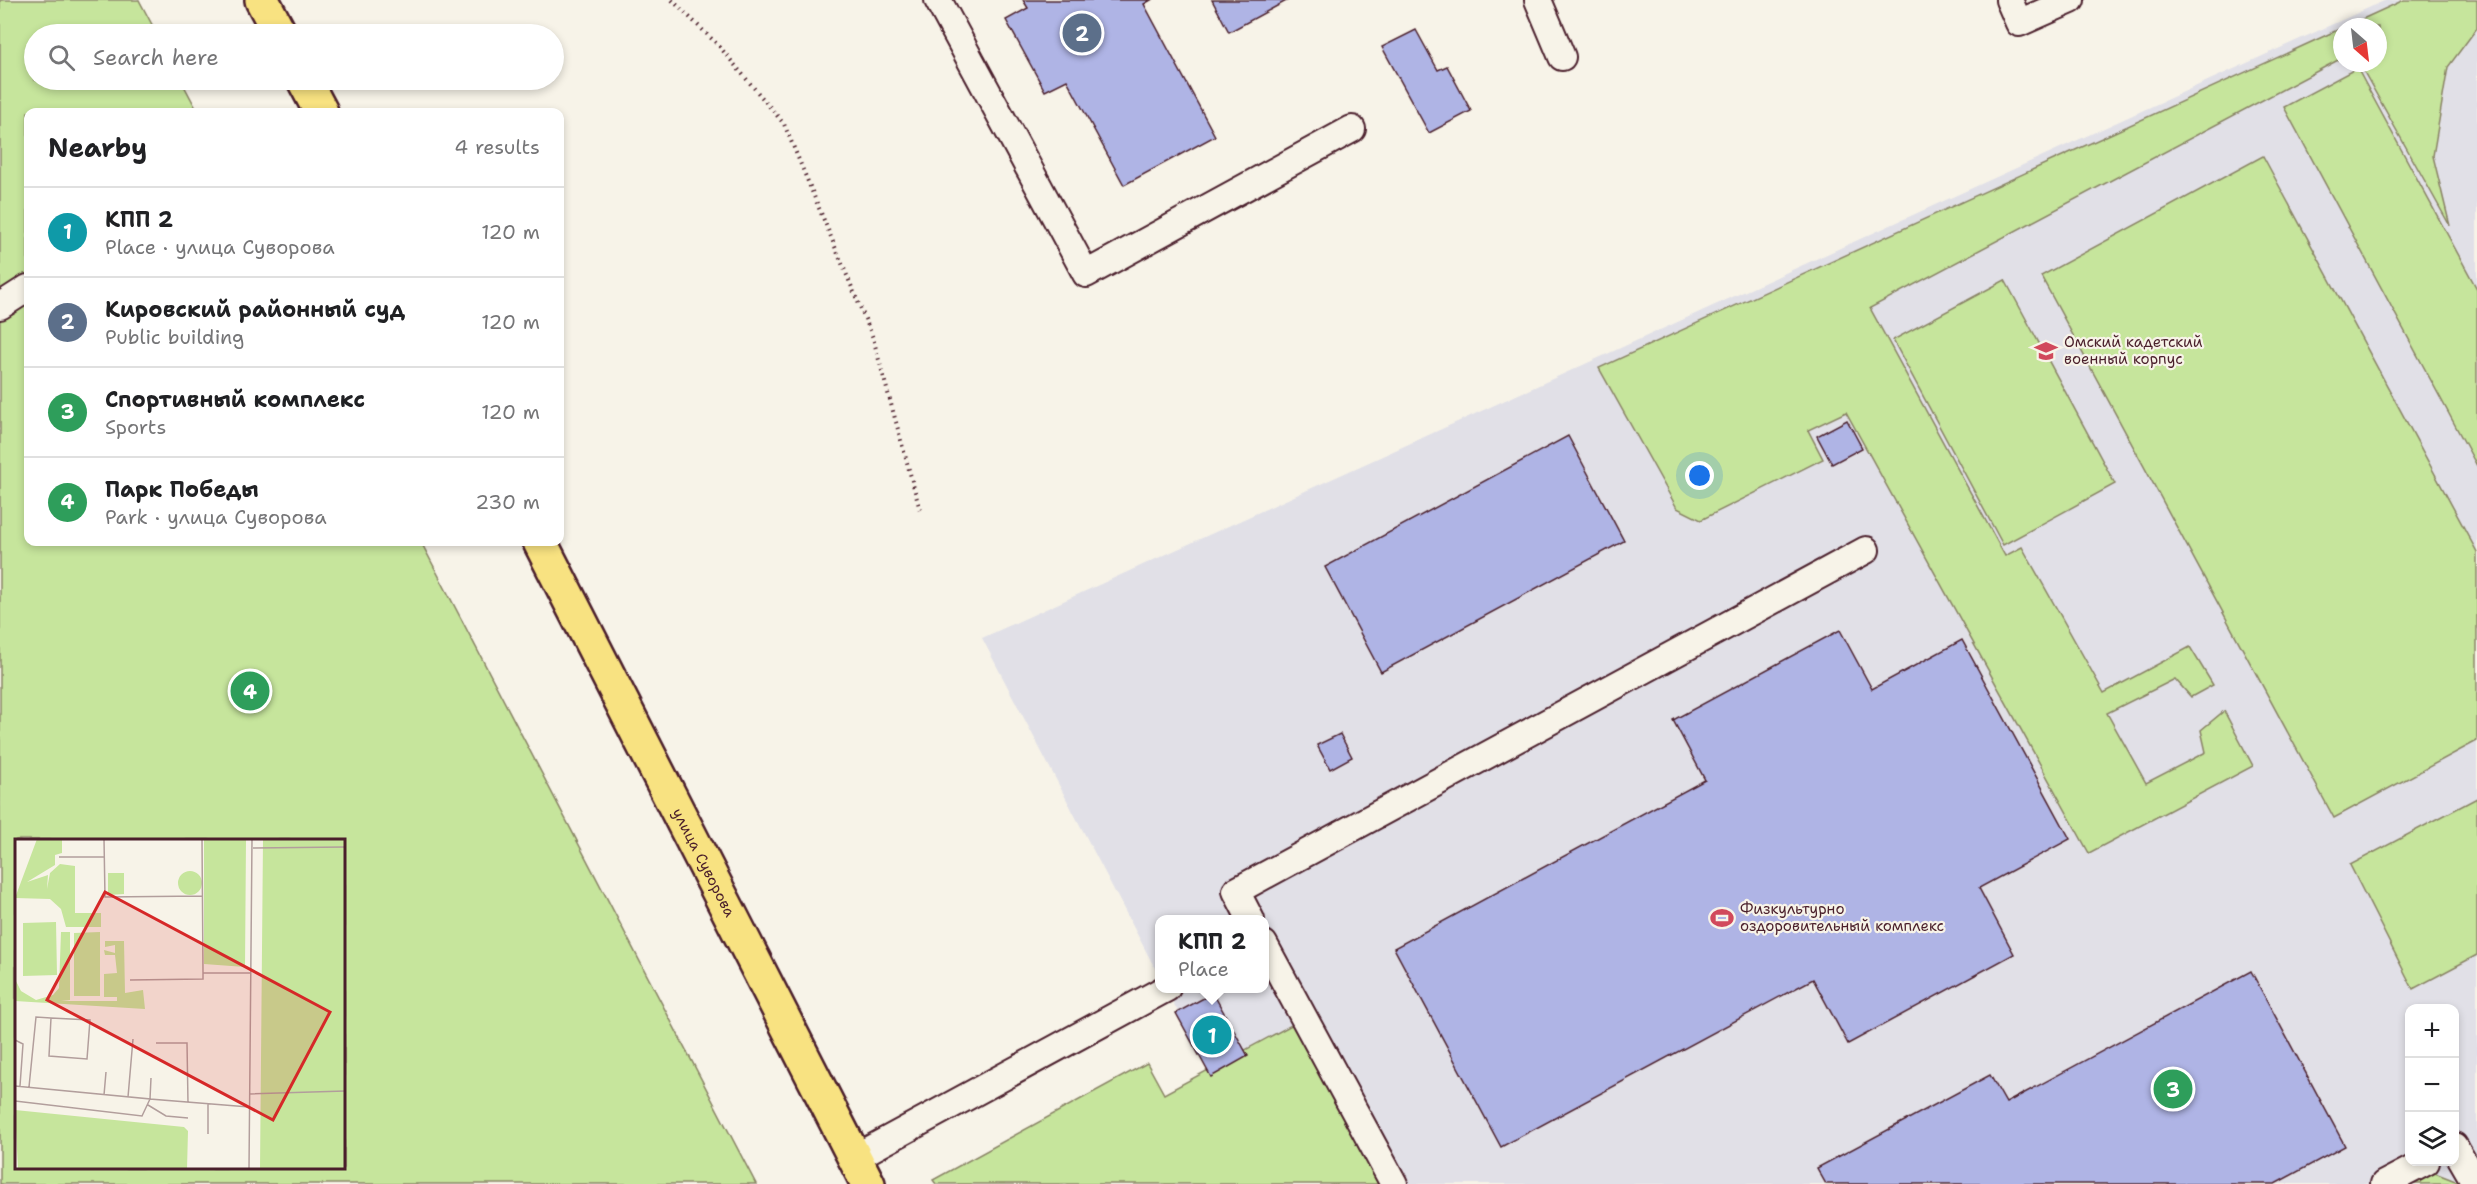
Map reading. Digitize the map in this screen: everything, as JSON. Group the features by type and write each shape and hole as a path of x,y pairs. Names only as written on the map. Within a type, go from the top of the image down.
{"main road":[{"path":"309,90 319,108"},
{"name":"улица Суворова","path":"542,546 861,1171"}],"lane":[{"path":"938,0 1086,274 1352,129"},
{"path":"1538,0 1562,57"},
{"path":"2008,0 2019,23 2071,0"},
{"path":"0,306 24,291"},
{"path":"1248,915 1236,891 1866,550"},
{"path":"1269,953 1394,1184"},
{"path":"861,1171 1159,993"},
{"path":"2459,1155 2476,1184"},
{"path":"2384,1184 2417,1166"}],"path":[{"path":"672,0 719,46 784,124 873,338 920,510"}],"shaded area":[{"name":"Омский кадетский военный корпус","path":"2386,0 2477,0 2477,1184 1268,1184 1168,993 1269,993 1269,915 1155,915 1155,968 982,638 2333,24 2333,72 2387,72 2387,18 2346,18"}],"green space":[{"path":"0,0 139,0 152,24 24,24 24,90 186,90 196,108 24,108 24,546 423,546 756,1184 0,1184"},
{"path":"2404,0 2477,0 2477,28 2448,67 2433,156 2450,226 2364,72 2387,72 2387,18 2365,18"},
{"path":"2333,32 2333,63 1870,308 2005,556 2022,547 2104,693 2190,647 2213,685 2191,697 2175,679 2107,713 2146,783 2206,752 2201,730 2224,711 2253,766 2089,853 1846,412 1808,430 1823,459 1701,520 1677,508 1599,368"},
{"path":"2350,72 2359,72 2477,289 2477,466 2284,107"},
{"path":"2263,156 2477,552 2477,741 2334,818 2041,276"},
{"path":"2005,280 2115,484 2003,545 1893,340"},
{"path":"2477,798 2477,955 2413,989 2350,865"},
{"path":"1297,1022 1383,1184 936,1184 933,1180 1147,1063 1164,1094"},
{"path":"2435,1173 2463,1184 2406,1184"}],"building":[{"path":"1023,0 1151,0 1144,4 1215,136 1124,185 1067,80 1045,91 1006,20 1028,8"},
{"path":"1212,0 1288,0 1229,32"},
{"path":"1416,30 1438,70 1447,66 1471,111 1429,133 1382,47"},
{"path":"1847,420 1862,448 1832,464 1817,436"},
{"path":"1568,436 1624,541 1381,672 1325,567"},
{"name":"Физкультурно оздоровительный комплекс","path":"1840,630 1872,689 1962,640 2070,839 1979,888 2014,954 1848,1044 1813,979 1501,1147 1394,948 1705,780 1673,720"},
{"path":"1340,734 1352,757 1330,769 1317,745"},
{"path":"2251,971 2345,1146 2275,1184 1826,1184 1817,1168 1990,1075 2006,1103"},
{"path":"1213,993 1248,1056 1211,1077 1176,1013"}],"place":[{"name":"Кировский районный суд","path":"1082,33"},
{"name":"Омский кадетский военный корпус","path":"2046,351"},
{"name":"Парк Победы","path":"250,691"},
{"name":"Физкультурно оздоровительный комплекс","path":"1722,918"},
{"name":"КПП 2","path":"1212,1035"},
{"name":"Спортивный комплекс","path":"2173,1089"}]}
